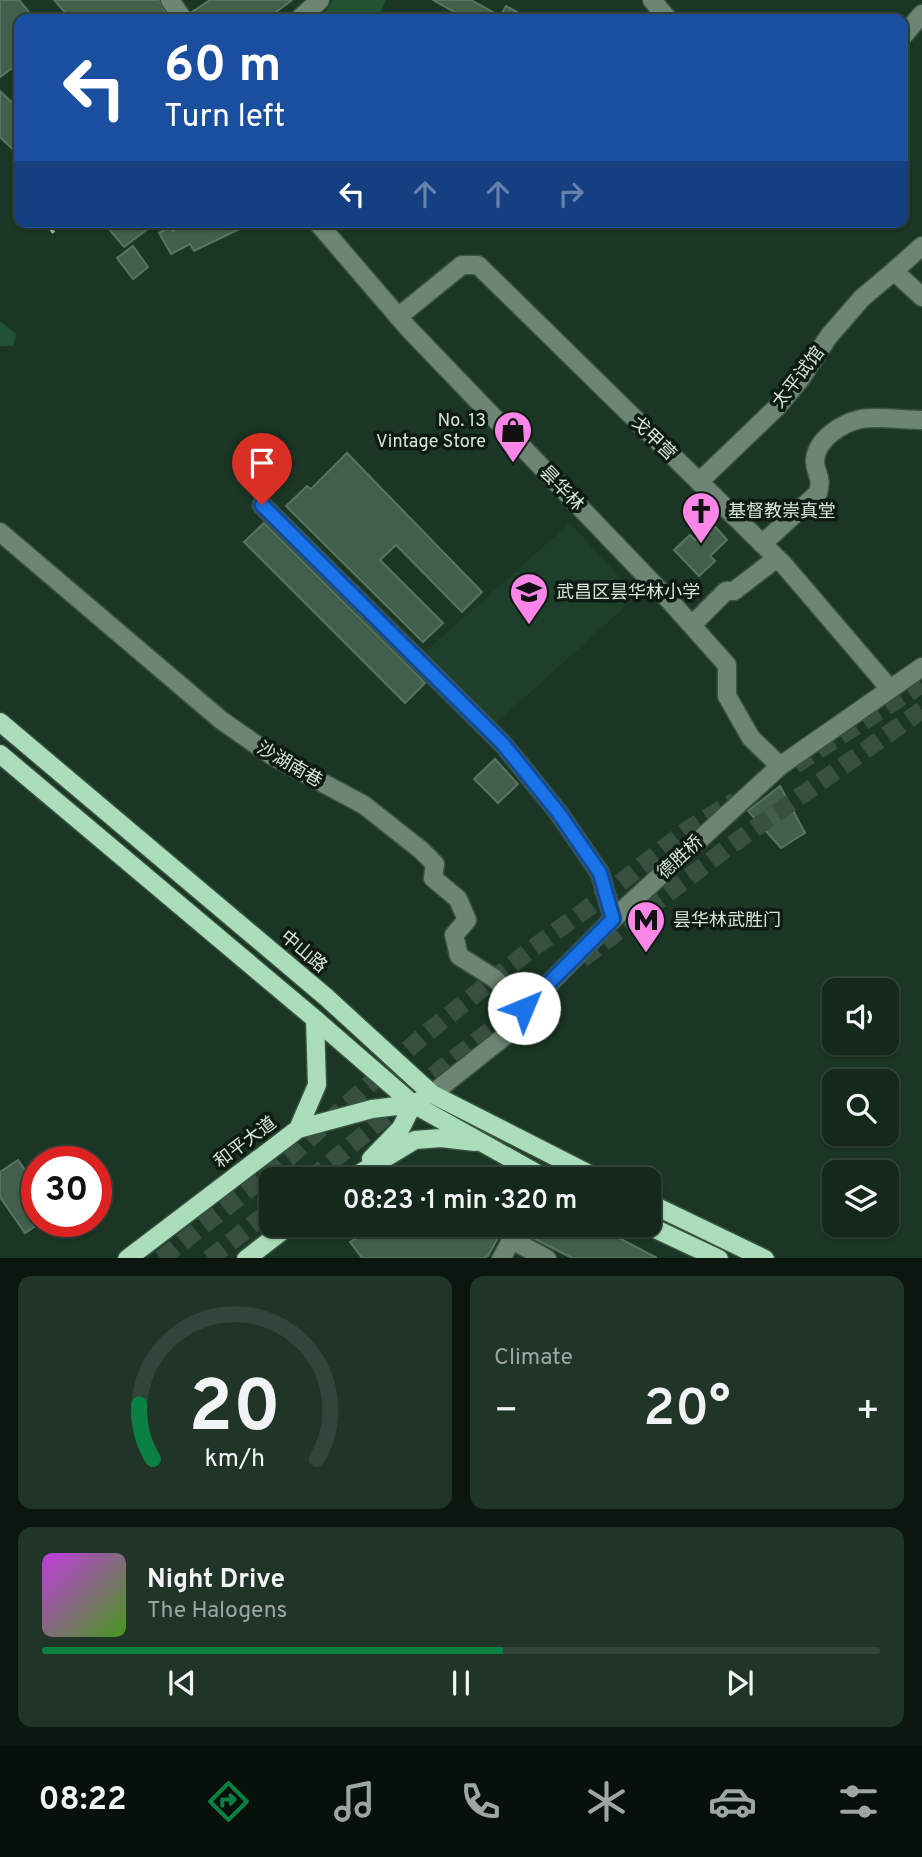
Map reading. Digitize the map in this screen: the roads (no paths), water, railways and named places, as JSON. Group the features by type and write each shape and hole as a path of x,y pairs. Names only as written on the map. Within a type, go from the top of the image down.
{"main road":[{"name":"中山路","path":"0,722 315,989 432,1094 575,1167"},
{"path":"0,754 413,1104 525,1167"},
{"name":"和平大道","path":"127,1258 298,1129 317,1085 315,1019"},
{"path":"298,1129 372,1109 413,1104 432,1094"},
{"path":"363,1167 401,1128 413,1104"},
{"path":"371,1167 415,1140 441,1138 481,1142"},
{"path":"661,1209 765,1258"},
{"path":"661,1231 719,1258"},
{"path":"246,1258 274,1237"}],"street":[{"path":"305,14 320,0"},
{"path":"908,30 922,15"},
{"name":"昙华林","path":"322,228 398,317 727,665 727,696 751,738 780,766"},
{"name":"太平试馆","path":"699,482 778,406 829,337 862,298 922,246"},
{"name":"戈甲营","path":"398,317 462,265 478,265 777,558 890,689"},
{"path":"894,271 922,297"},
{"path":"762,544 818,493 821,482 815,461 819,447 831,432 861,419 922,420"},
{"path":"262,505 503,744 558,812 600,873 613,919"},
{"name":"沙湖南巷","path":"0,532 222,720 271,755 364,805 421,850 435,864 433,878 458,898 467,920 454,935 459,956 494,978 524,1008"},
{"path":"692,625 726,592 734,591 777,558"},
{"name":"德胜桥","path":"432,1094 529,1017 524,1008 613,919 780,766 922,667"},
{"path":"501,1258 514,1237"},
{"path":"521,1237 547,1258"}],"tunnel":[{"path":"795,765 922,684"},
{"path":"582,959 727,848 922,710"},
{"path":"162,1258 288,1158 423,1036 529,951 687,830 735,801"},
{"path":"325,1167 445,1066 532,998"},
{"path":"210,1258 259,1219"}],"railway":[{"path":"51,232 57,228"}],"place":[{"name":"No. 13 Vintage Store","path":"513,464"},
{"name":"基督教崇真堂","path":"701,545"},
{"name":"武昌区昙华林小学","path":"529,626"},
{"name":"昙华林武胜门","path":"646,954"}]}
